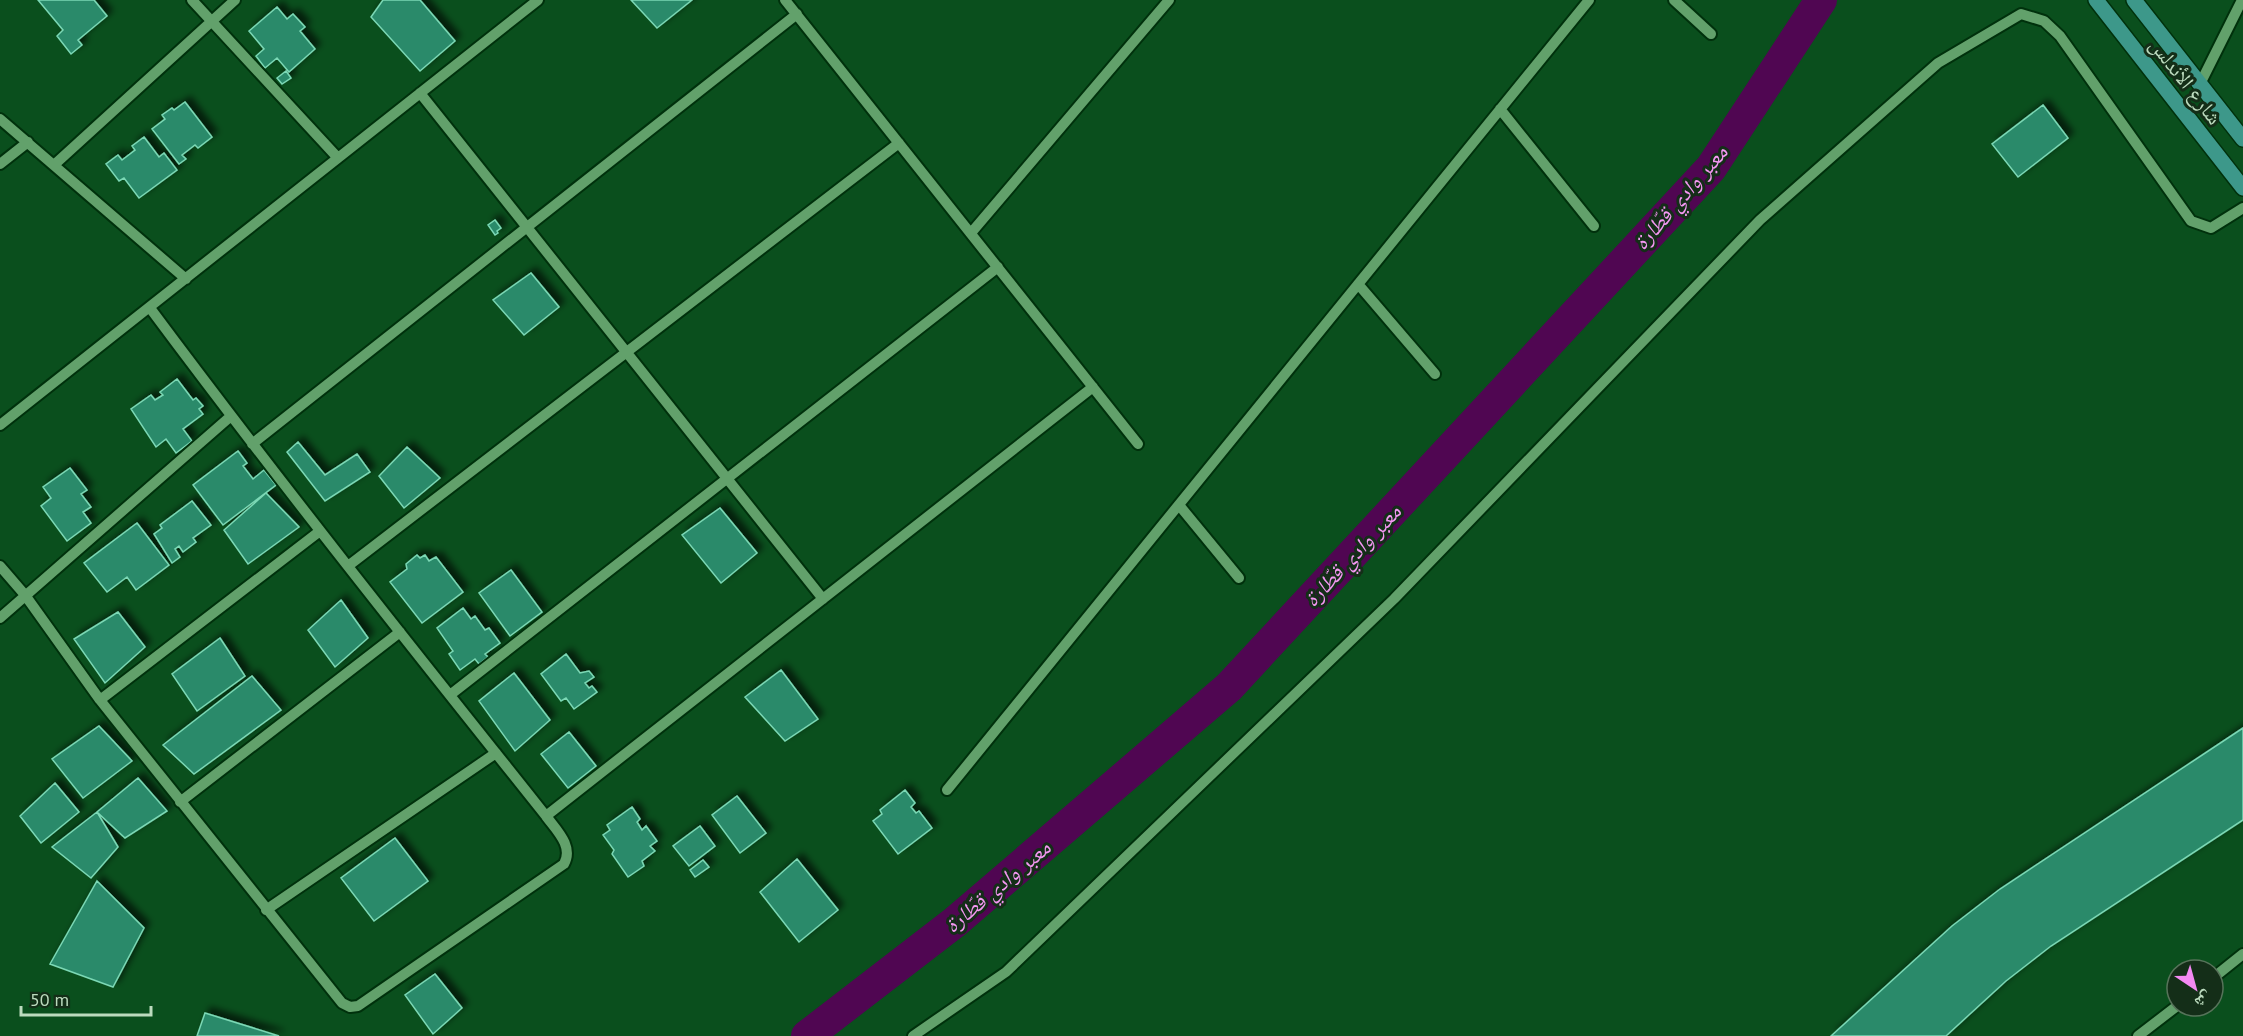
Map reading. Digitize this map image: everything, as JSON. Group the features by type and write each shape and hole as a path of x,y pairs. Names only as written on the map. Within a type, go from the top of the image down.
{"main road":[{"name":"شارع الأندلس","path":"2096,0 2243,188"},
{"name":"شارع الأندلس","path":"2134,0 2243,139"}],"street":[{"path":"192,0 338,158"},
{"path":"54,165 235,0"},
{"path":"0,424 538,0"},
{"path":"785,0 1138,444"},
{"path":"971,233 1169,0"},
{"path":"947,790 1589,0"},
{"path":"1674,0 1711,34"},
{"path":"2200,84 2242,0"},
{"path":"252,444 796,14"},
{"path":"913,1036 1006,972 1395,599 1760,220 1938,63 2021,14 2044,21 2060,36 2191,221 2211,228 2243,208"},
{"path":"420,93 823,599"},
{"path":"1500,109 1594,226"},
{"path":"0,119 186,279"},
{"path":"0,164 28,142"},
{"path":"348,566 899,143"},
{"path":"450,695 998,267"},
{"path":"1358,284 1435,374"},
{"path":"0,566 25,595 100,700 342,1003 350,1007 358,1006 564,864 567,850 565,841 252,444 150,308"},
{"path":"546,816 1093,387"},
{"path":"0,618 231,416"},
{"path":"1179,505 1239,578"},
{"path":"100,700 320,531"},
{"path":"180,802 400,632"},
{"path":"266,910 496,753"},
{"path":"2225,968 2243,954"},
{"path":"2138,1036 2165,1015"}],"building":[{"path":"38,0 94,0 107,16 78,40 82,45 71,54 57,36 63,30"},
{"path":"383,0 420,0 455,41 420,71 371,17"},
{"path":"631,0 692,0 657,28"},
{"path":"277,7 287,19 293,14 305,27 300,31 315,49 289,72 277,58 265,68 256,56 264,49 249,31"},
{"path":"286,71 291,78 282,84 277,78"},
{"path":"185,102 212,137 198,148 195,145 182,155 186,159 179,164 152,129 165,119 162,115"},
{"path":"2043,105 2068,138 2018,177 1992,144"},
{"path":"144,137 159,157 164,153 177,170 139,198 124,178 119,181 106,164 118,155 122,160 135,150 132,146"},
{"path":"495,220 501,228 495,235 488,225"},
{"path":"531,273 559,307 524,335 493,300"},
{"path":"177,379 193,400 196,398 203,406 199,409 203,414 183,429 192,441 176,453 166,439 156,447 131,409 151,395 155,400 163,395 160,392"},
{"path":"298,442 325,475 357,454 370,472 325,501 287,452"},
{"path":"407,447 440,478 404,508 379,476"},
{"path":"238,451 247,463 243,466 253,479 264,470 276,485 223,525 193,485"},
{"path":"70,468 87,490 81,494 91,507 83,512 91,523 67,541 41,506 51,498 43,487"},
{"path":"266,493 299,527 248,564 224,530"},
{"path":"192,501 211,525 193,538 196,542 183,552 179,546 175,549 180,557 172,563 154,534 162,528 160,525"},
{"path":"720,508 757,553 721,583 682,535"},
{"path":"137,523 169,565 136,590 127,577 107,592 84,563"},
{"path":"417,555 420,558 425,555 429,561 436,557 463,592 422,623 390,582 407,569 406,564"},
{"path":"511,570 542,612 510,636 479,593"},
{"path":"341,600 368,638 335,667 308,630"},
{"path":"463,608 471,619 475,616 485,630 489,628 500,643 485,654 488,657 479,664 475,659 460,670 449,654 453,651 437,628"},
{"path":"118,612 145,647 105,683 74,639"},
{"path":"220,638 245,676 197,711 172,674"},
{"path":"566,654 580,673 589,671 594,677 585,683 597,692 574,709 566,698 561,701 541,674"},
{"path":"781,670 818,719 785,741 745,697"},
{"path":"514,673 550,720 515,751 479,701"},
{"path":"252,676 281,710 194,774 163,745"},
{"path":"99,726 132,761 83,798 52,759"},
{"path":"2243,728 2243,820 2051,946 2006,981 1946,1036 1831,1036 1952,926 2000,889"},
{"path":"569,732 596,766 568,788 541,754"},
{"path":"138,778 167,811 125,838 97,812"},
{"path":"55,783 79,812 41,843 20,816"},
{"path":"905,790 915,803 911,807 916,813 919,811 932,828 898,854 873,821 882,814 880,810"},
{"path":"737,796 766,833 740,853 712,815"},
{"path":"632,807 640,819 637,822 642,830 646,826 657,841 650,846 655,851 642,861 644,866 628,877 612,854 614,850 603,835 610,830 607,825"},
{"path":"97,812 118,847 91,878 52,847"},
{"path":"700,826 715,846 689,866 673,846"},
{"path":"395,838 428,881 374,921 341,878"},
{"path":"797,859 838,910 799,942 760,892"},
{"path":"703,860 709,867 695,877 690,870"},
{"path":"97,881 144,928 113,987 50,964"},
{"path":"435,974 462,1008 433,1034 405,995"},
{"path":"205,1013 279,1036 197,1036"}],"waterway":[{"name":"معبر وادي قطّارة","path":"807,1036 955,922 1229,687 1711,168 1821,0"}]}
